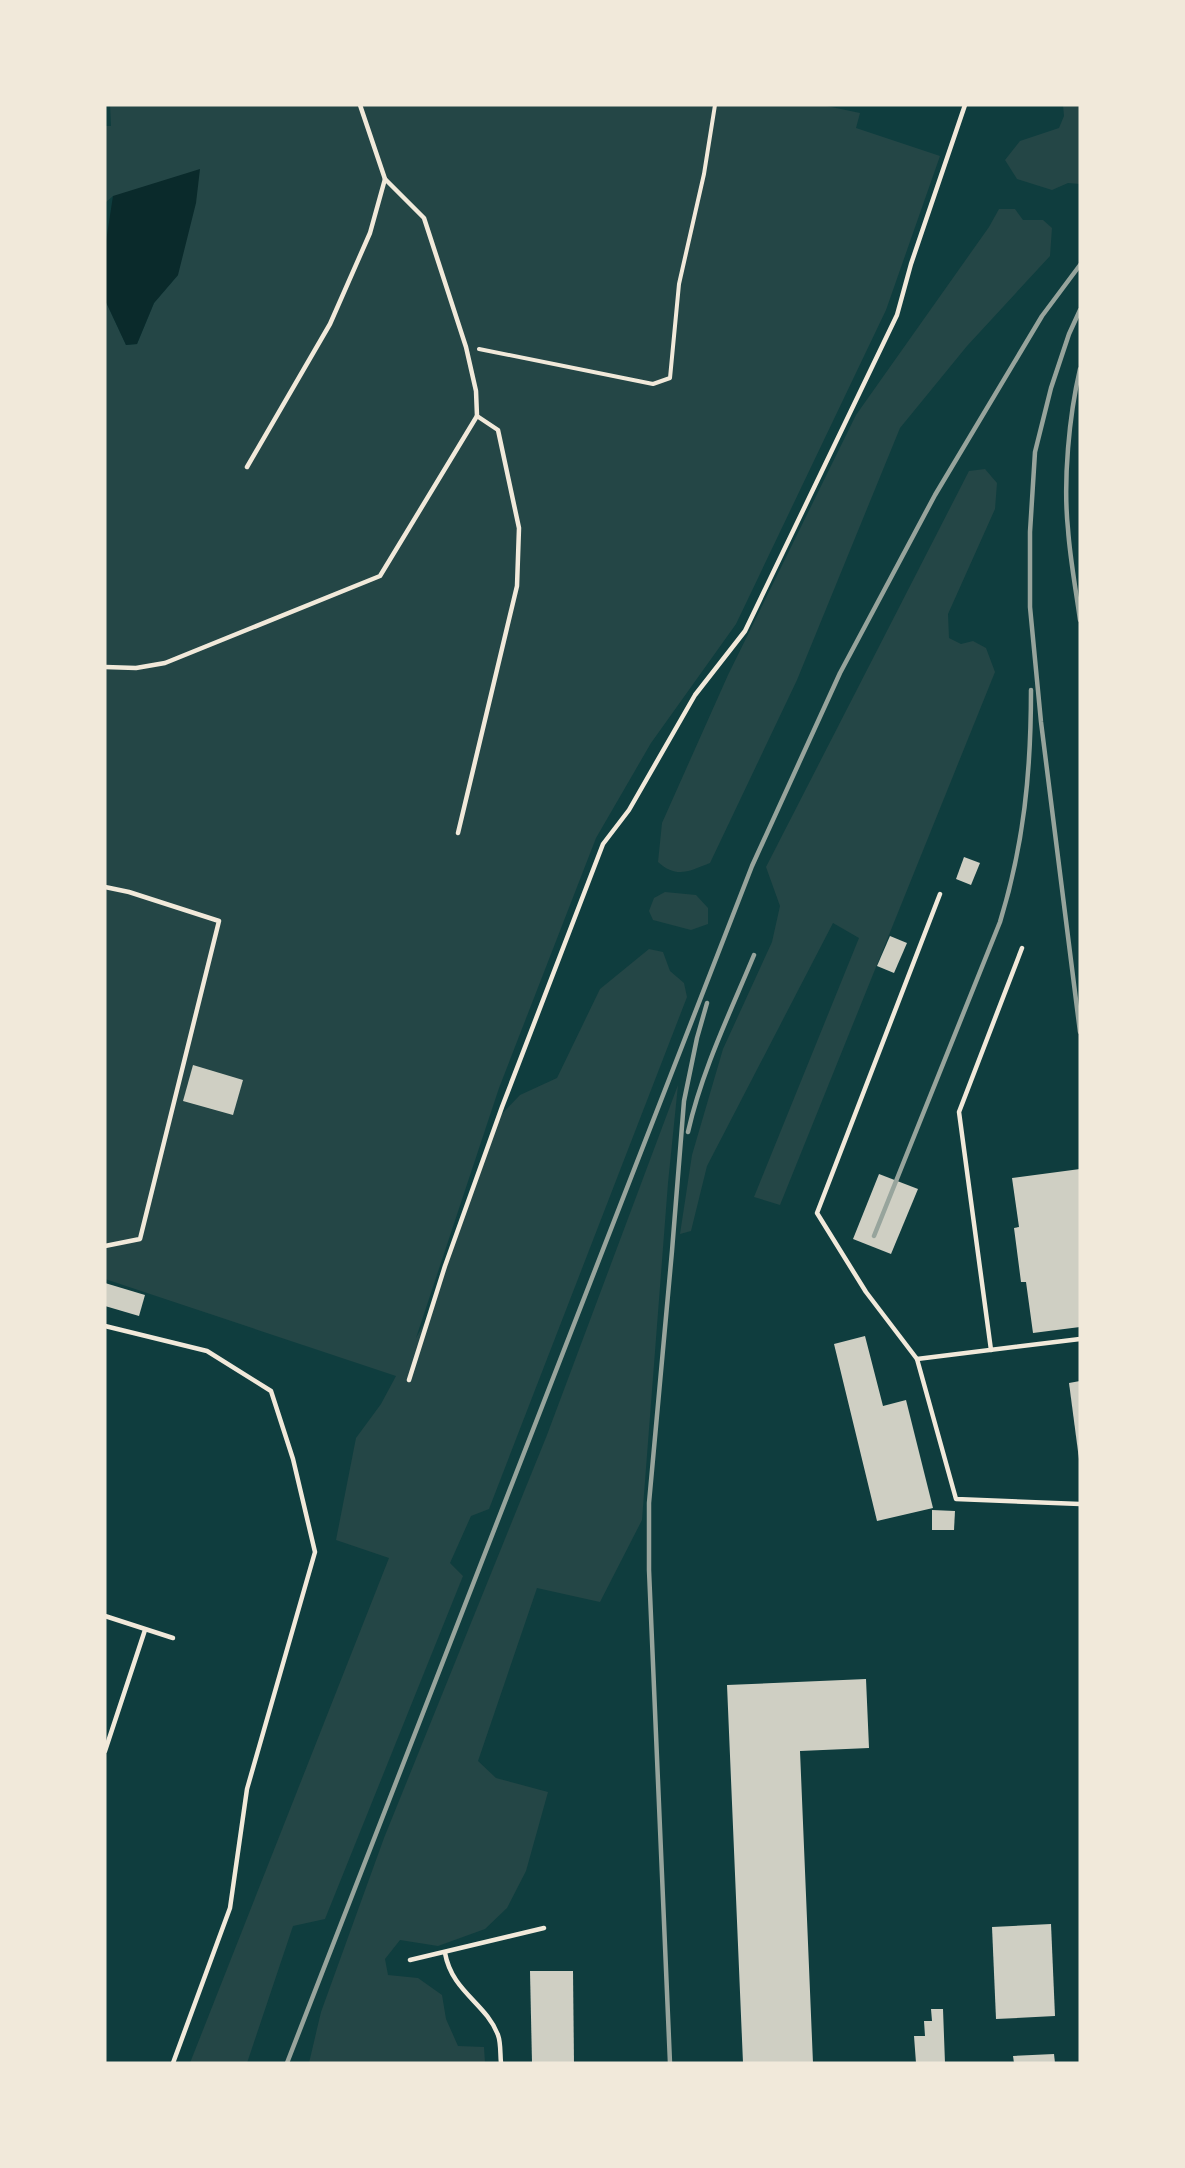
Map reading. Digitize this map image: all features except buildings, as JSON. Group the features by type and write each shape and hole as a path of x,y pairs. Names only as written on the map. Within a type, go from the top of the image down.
{"lane":[{"path":"105,667 136,668 165,663 380,576 477,416 476,391 466,347 424,218 385,179 360,105"},
{"path":"409,1380 502,1107 603,844 628,810 695,695 745,631 897,315 911,264 965,105"},
{"path":"247,467 330,324 370,232 385,179"},
{"path":"458,833 517,586 519,528 508,470 498,430 477,416"},
{"path":"105,886 219,921 141,1239 105,1245"},
{"path":"940,894 817,1213 866,1292 917,1359 956,1499 1080,1504"},
{"path":"991,1350 959,1112 1022,948"},
{"path":"105,1326 207,1351 271,1391 293,1459 315,1552 247,1789 230,1908 173,2063"},
{"path":"917,1359 1080,1339"},
{"path":"105,1616 173,1638"},
{"path":"105,1751 145,1630"},
{"path":"410,1960 544,1928"},
{"path":"444,1953 446,1962 459,1987 487,2017 498,2036 501,2063"}],"path":[{"path":"466,347 653,384 670,378 679,284 704,174 715,105"}],"shaded area":[{"path":"110,105 822,105 860,113 856,128 940,156 886,310 736,624 651,743 596,838 499,1088 416,1338 427,1318 499,1117 520,1095 557,1078 600,989 649,949 663,952 670,971 684,983 687,997 489,1509 471,1516 450,1563 463,1576 325,1919 293,1926 247,2063 190,2063 389,1558 336,1540 356,1438 381,1404 396,1376 105,1279 105,300 126,345 137,344 154,303 178,275 113,196 105,203 105,126 111,126"},
{"path":"1063,105 1080,105 1080,184 1068,183 1052,190 1017,179 1005,160 1020,141 1059,128 1064,116"},
{"path":"200,169 196,203 178,275 154,303 137,344 126,345 105,300 105,248 113,196"},
{"path":"999,209 1015,209 1023,220 1043,220 1052,228 1050,256 967,346 900,428 797,680 710,863 683,872 665,867 658,862 662,823 728,675 856,415 989,227"},
{"path":"985,469 997,483 995,509 948,614 949,638 961,644 973,641 986,648 995,672 780,1205 754,1197 859,938 833,923 707,1166 691,1231 680,1234 692,1155 723,1049 772,942 780,906 766,867 969,471"},
{"path":"665,892 696,895 708,908 708,924 691,930 653,920 649,911 654,898"},
{"path":"678,1085 668,1183 642,1520 600,1602 537,1588 478,1761 496,1778 548,1792 526,1871 507,1908 485,1929 438,1946 400,1940 385,1959 388,1975 418,1978 442,1995 446,2019 458,2046 484,2047 485,2063 309,2063 321,2012 384,1838 547,1435"}],"railway":[{"path":"287,2063 752,866 840,673 935,495 1042,316 1080,265"},
{"path":"1080,310 1069,334 1051,388 1035,452 1030,532 1030,607 1041,722 1080,1032"},
{"path":"1080,369 1070,428 1066,490 1069,540 1080,620"},
{"path":"874,1236 1000,922 1015,864 1028,779 1031,690"},
{"path":"688,1132 709,1064 754,955"},
{"path":"670,2063 649,1570 649,1503 684,1101 707,1003"}]}
